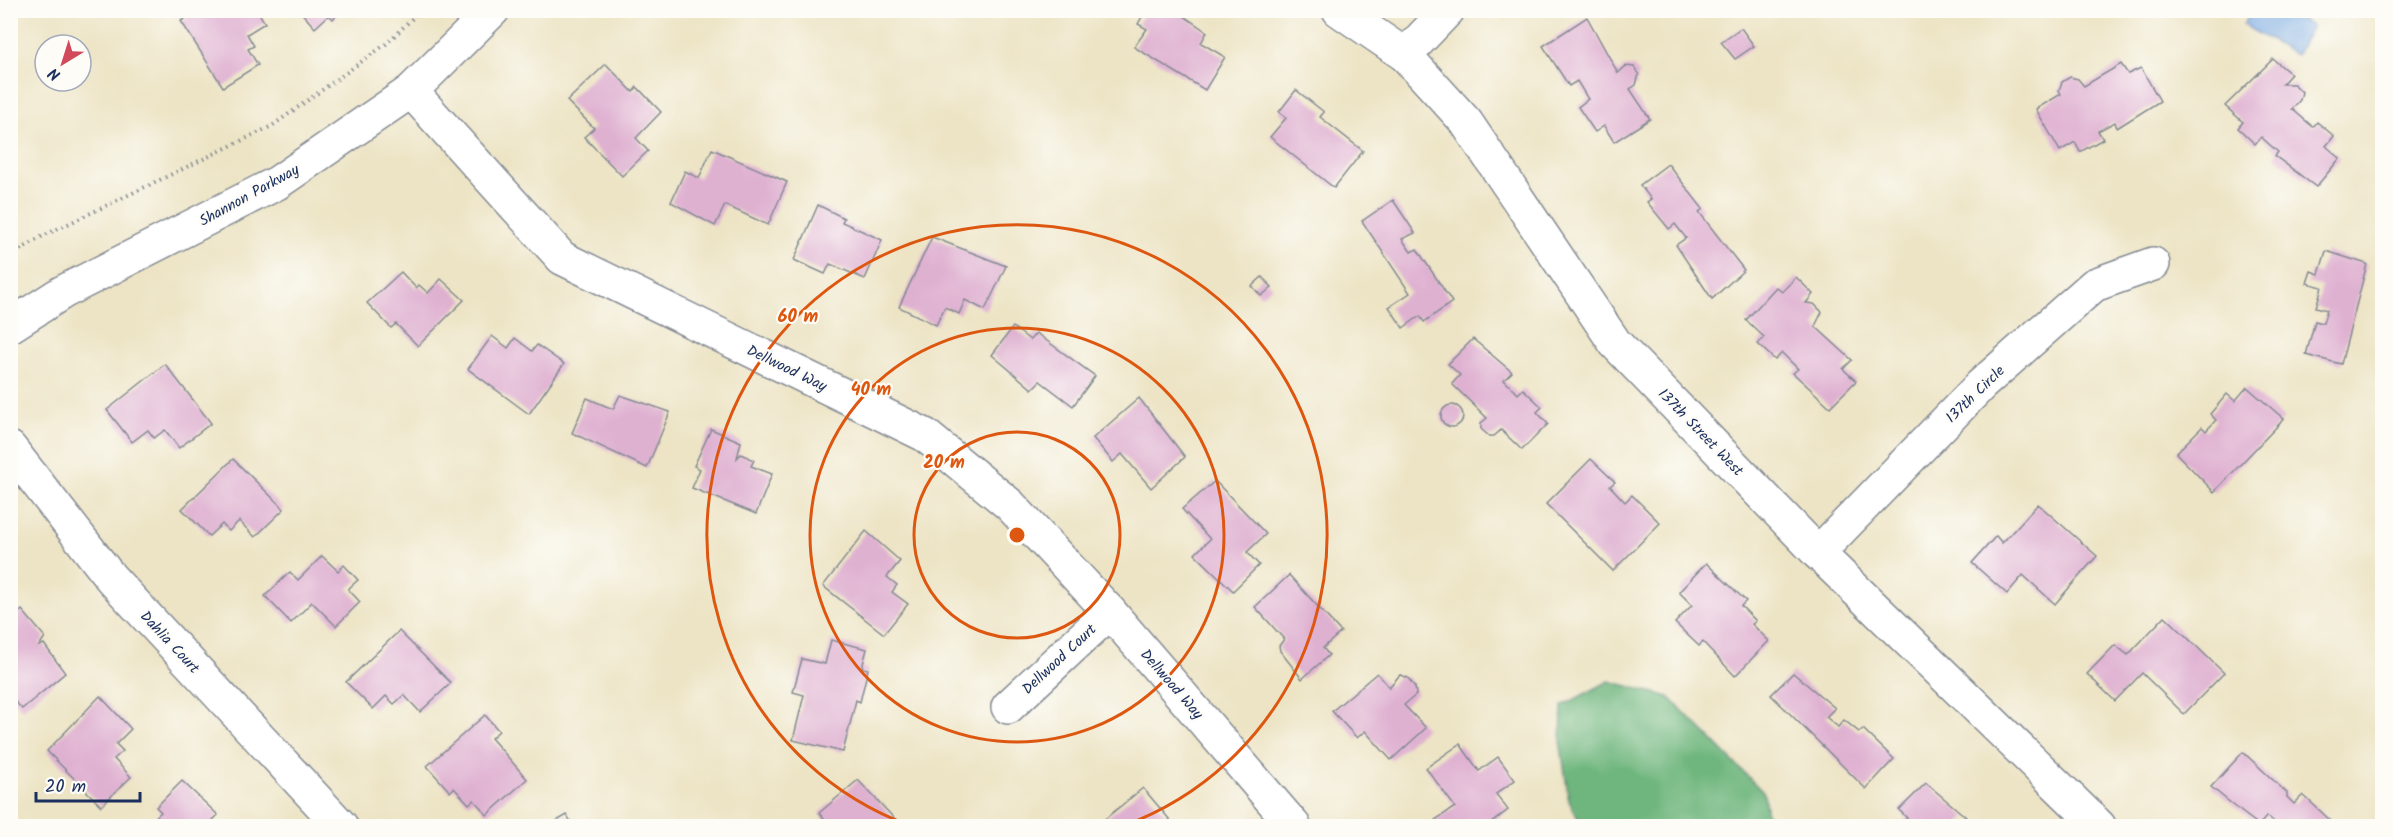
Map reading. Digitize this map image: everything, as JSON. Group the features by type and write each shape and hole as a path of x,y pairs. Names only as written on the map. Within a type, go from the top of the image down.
{"street":[{"name":"Shannon Parkway","path":"10,326 63,292 277,183 411,91 493,10"},
{"name":"137th Street West","path":"1339,10 1406,55 1466,122 1616,343 1818,553 2099,826"},
{"path":"1406,55 1448,10"},
{"name":"Dellwood Way","path":"411,91 562,258 925,435 1010,505 1110,612 1294,826"},
{"name":"137th Circle","path":"1818,553 1981,385 2094,285 2153,264"},
{"name":"Dahlia Court","path":"10,448 111,578 341,826"},
{"name":"Dellwood Court","path":"1008,706 1110,612"}],"path":[{"path":"10,256 43,236 272,126 386,44 421,10"}],"green space":[{"path":"1609,681 1669,697 1764,793 1768,826 1582,826 1569,801 1561,746 1562,706"}],"water":[{"path":"2284,10 2312,26 2296,55 2243,25 2251,11"}],"building":[{"path":"199,10 257,10 265,23 247,34 254,46 248,49 258,65 223,87 181,21"},
{"path":"299,10 342,10 333,19 329,15 315,28"},
{"path":"1146,10 1175,10 1207,32 1201,43 1225,57 1205,90 1134,47 1147,29 1138,24"},
{"path":"1587,17 1618,73 1626,66 1634,67 1639,74 1636,85 1630,89 1650,119 1614,142 1604,126 1595,132 1578,107 1588,99 1577,81 1569,86 1543,46"},
{"path":"1741,28 1754,46 1735,59 1721,42"},
{"path":"2273,59 2291,74 2282,84 2294,84 2302,92 2300,100 2292,109 2313,127 2317,122 2334,136 2326,146 2340,158 2316,187 2275,156 2278,152 2261,137 2255,144 2238,128 2243,122 2225,106"},
{"path":"606,64 633,92 637,87 661,112 636,138 648,151 622,176 584,137 594,128 567,101"},
{"path":"2121,64 2128,74 2141,68 2160,101 2117,128 2115,122 2098,131 2103,139 2080,152 2075,142 2060,151 2036,109 2061,94 2059,90 2062,82 2070,77 2078,79 2084,86"},
{"path":"1296,90 1324,112 1320,117 1363,151 1334,188 1270,137 1286,118 1279,112"},
{"path":"712,149 787,182 768,225 725,205 715,226 671,202 685,171 699,178"},
{"path":"1668,164 1703,209 1699,212 1744,270 1712,299 1676,245 1686,238 1675,224 1669,229 1647,202 1651,199 1640,185"},
{"path":"1393,200 1415,233 1402,239 1411,252 1417,249 1452,302 1424,322 1420,316 1403,328 1389,307 1410,293 1362,221"},
{"path":"818,205 844,218 842,222 882,240 865,279 830,264 825,274 794,260"},
{"path":"932,237 1006,266 985,310 965,300 959,314 945,307 936,325 899,307"},
{"path":"2326,251 2367,264 2341,364 2306,355 2315,321 2323,323 2327,310 2316,307 2322,287 2307,283 2311,271 2319,274"},
{"path":"401,272 416,288 419,285 428,293 441,279 464,300 418,346 396,324 391,328 367,303"},
{"path":"1262,277 1272,287 1261,296 1252,286"},
{"path":"1796,277 1813,294 1806,303 1814,304 1822,312 1815,326 1852,360 1843,369 1856,381 1830,407 1793,373 1798,369 1782,353 1775,360 1758,344 1764,337 1746,320 1776,287 1782,292"},
{"path":"1013,327 1030,340 1036,333 1095,376 1073,406 1040,381 1032,389 992,355"},
{"path":"492,336 508,348 515,338 532,351 537,345 564,364 529,414 468,369"},
{"path":"1473,339 1512,372 1504,380 1518,394 1523,389 1542,407 1537,412 1548,424 1522,450 1501,430 1494,436 1489,436 1481,429 1481,423 1487,418 1452,384 1460,375 1448,364"},
{"path":"165,364 211,423 179,448 165,430 154,438 148,430 132,442 107,410"},
{"path":"2247,387 2284,419 2214,492 2176,453 2202,427 2206,431 2216,420 2210,414 2227,394 2235,401"},
{"path":"620,395 670,412 647,468 572,433 587,398 613,409"},
{"path":"1139,398 1185,457 1151,488 1122,454 1113,462 1093,438"},
{"path":"1452,405 1460,408 1463,416 1460,424 1452,427 1444,424 1441,416 1444,408"},
{"path":"711,429 741,442 737,458 741,454 754,460 751,466 772,474 756,514 692,488 700,469 694,466"},
{"path":"233,459 284,509 255,537 239,521 229,531 222,524 209,536 182,509"},
{"path":"1591,459 1615,482 1610,486 1625,502 1632,495 1660,523 1613,571 1546,504"},
{"path":"1215,481 1266,534 1247,552 1259,565 1233,591 1195,554 1210,539 1182,509"},
{"path":"2038,504 2097,556 2055,604 2023,575 2007,594 1972,563 1996,536 2002,543"},
{"path":"866,531 900,561 887,577 897,585 892,592 908,604 884,634 823,586"},
{"path":"322,556 338,571 344,565 358,580 348,589 360,602 336,626 312,602 291,623 265,596 290,572 298,580"},
{"path":"1706,563 1746,601 1741,606 1756,621 1752,624 1769,641 1735,676 1703,642 1699,646 1675,623 1692,605 1679,592"},
{"path":"1289,575 1341,632 1323,648 1329,655 1302,679 1280,651 1279,646 1284,639 1255,607"},
{"path":"22,610 45,637 39,646 44,644 65,673 22,709 10,696 10,620"},
{"path":"2165,616 2224,673 2184,714 2142,673 2115,701 2087,674 2115,645 2128,655"},
{"path":"399,631 451,683 420,712 404,695 394,704 386,696 373,709 346,682"},
{"path":"831,640 867,649 862,668 868,669 860,702 856,700 843,752 793,740 804,695 793,692 802,659 825,664"},
{"path":"1377,673 1389,687 1400,675 1408,678 1415,687 1416,695 1404,705 1426,728 1391,760 1365,731 1357,738 1332,711"},
{"path":"1793,673 1835,708 1826,717 1838,727 1844,720 1859,732 1863,729 1894,759 1866,789 1771,695"},
{"path":"100,696 131,729 116,744 123,751 114,759 131,777 101,806 47,751"},
{"path":"485,715 499,731 491,738 527,779 487,815 474,800 469,804 454,788 450,792 427,766"},
{"path":"1460,744 1479,771 1498,757 1515,780 1496,794 1508,810 1487,826 1441,826 1435,820 1455,807 1426,768"},
{"path":"2243,752 2287,793 2287,797 2294,804 2303,795 2331,821 2326,826 2274,826 2276,825 2267,816 2259,825 2243,813 2211,787"},
{"path":"858,780 902,826 830,826 819,813"},
{"path":"182,781 218,815 212,821 218,826 146,826 161,812 156,807"},
{"path":"1926,783 1966,817 1957,826 1899,826 1907,818 1899,810"},
{"path":"1143,788 1175,826 1103,826 1100,823"},
{"path":"567,815 573,826 548,826"}]}
